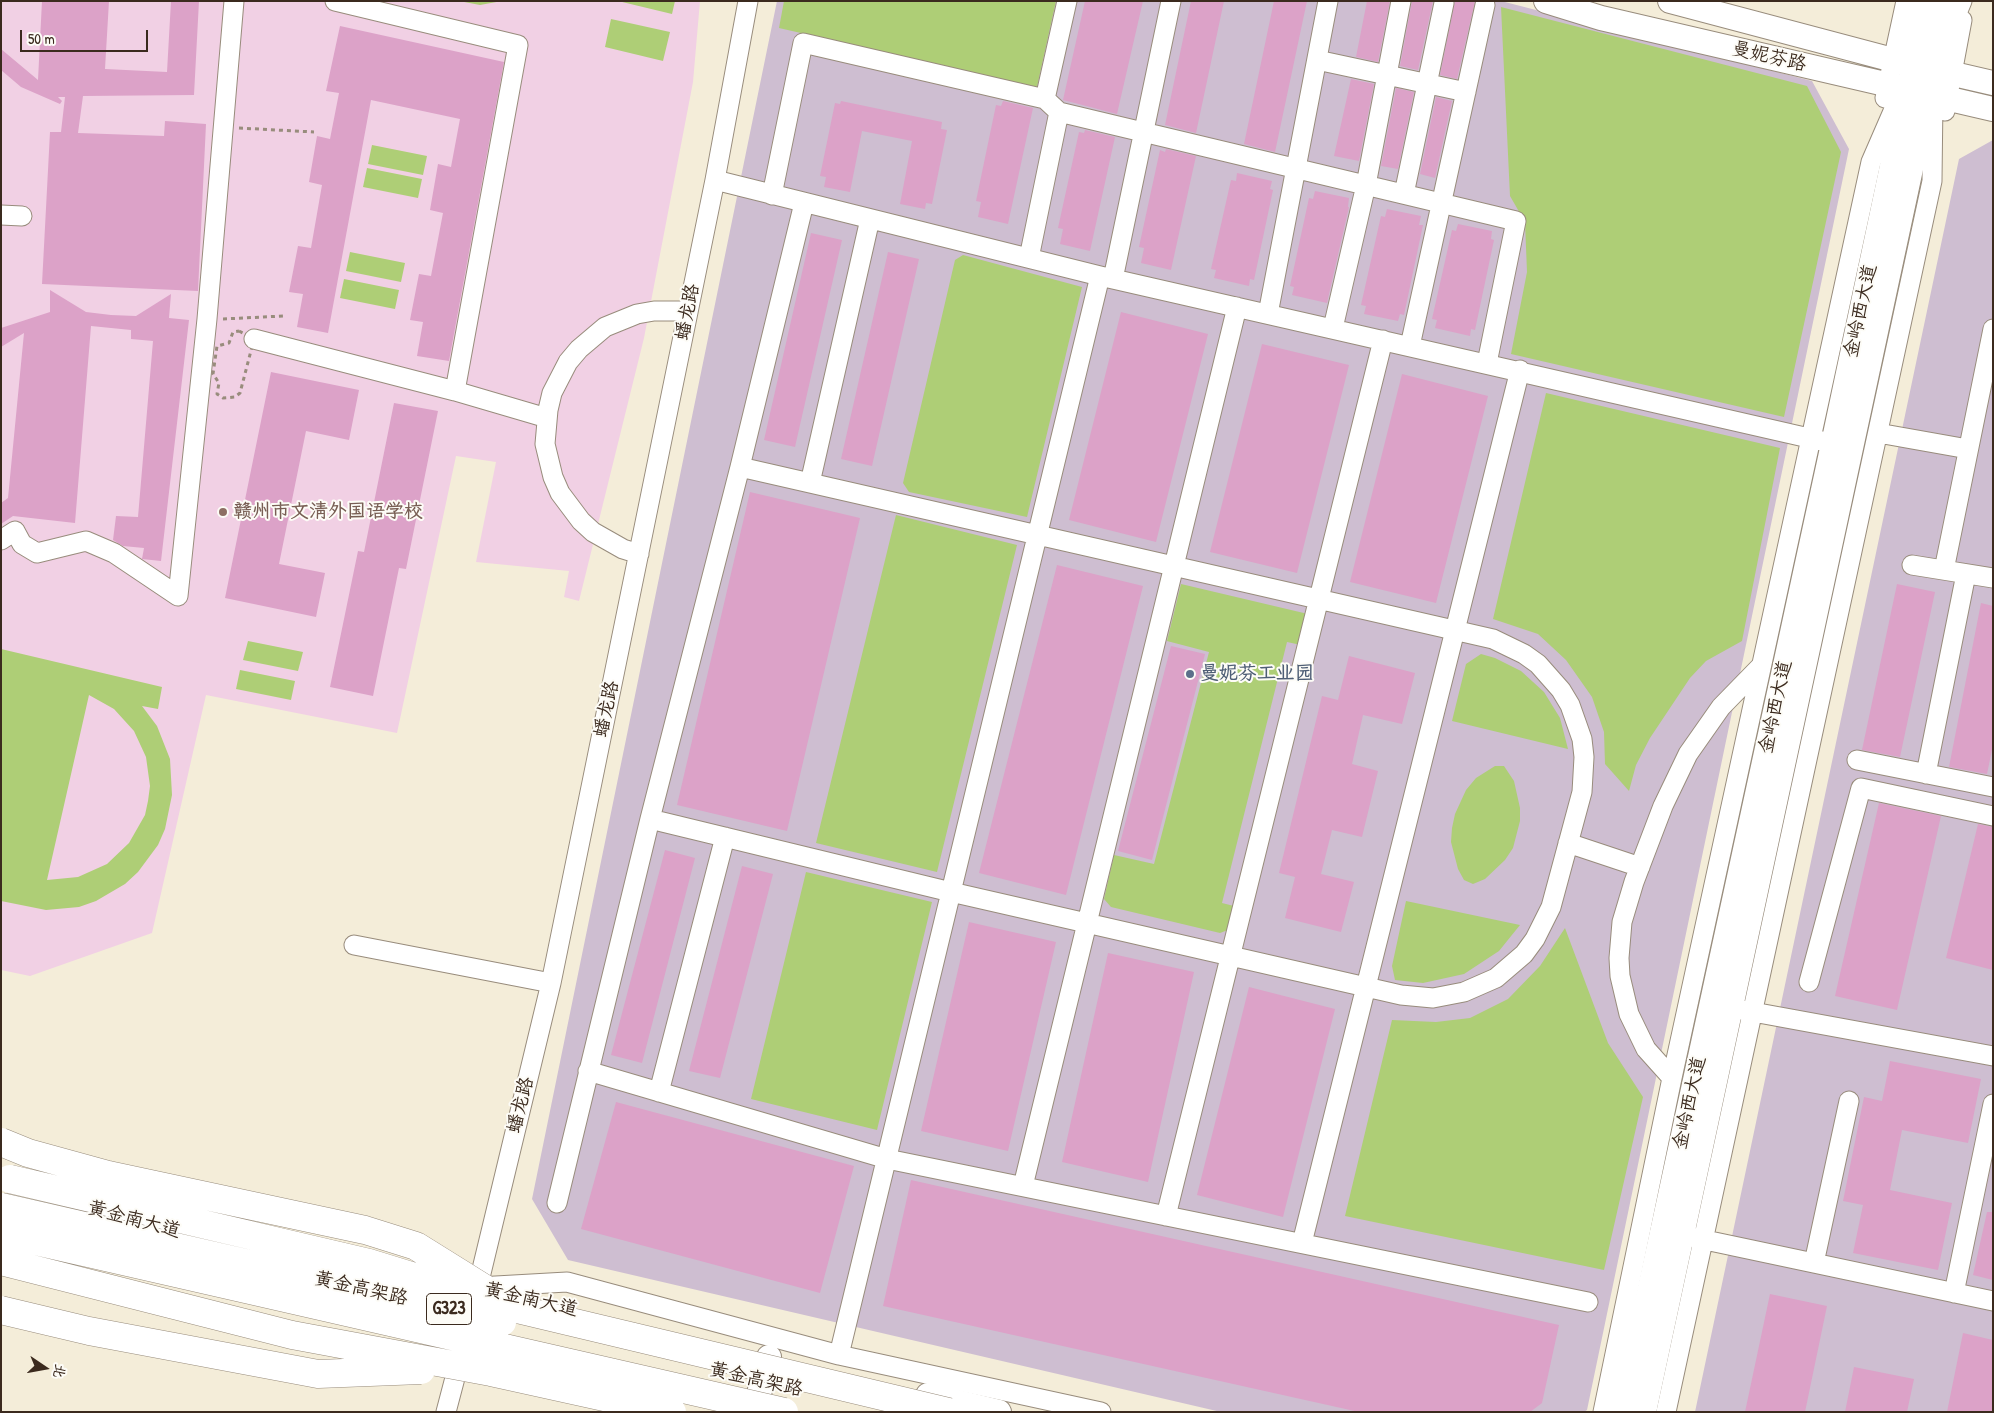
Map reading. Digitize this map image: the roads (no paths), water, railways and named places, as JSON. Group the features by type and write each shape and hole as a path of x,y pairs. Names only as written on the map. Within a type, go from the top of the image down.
{"highway":[{"path":"1,1142 28,1153 108,1175 365,1230 416,1246 521,1310"},
{"path":"6,1184 369,1263 521,1310 949,1412"},
{"name":"黄金高架路","path":"1,1207 896,1412"},
{"name":"黄金高架路","path":"1,1232 784,1412"},
{"path":"1,1261 292,1335 492,1372 672,1412"},
{"path":"1,1310 89,1331 318,1374 392,1370 492,1372"}],"main road":[{"name":"曼妮芬路","path":"1546,1 1601,18 1993,109"},
{"name":"曼妮芬路","path":"1670,1 1923,67 1993,83"},
{"name":"金岭西大道","path":"1923,67 1926,1"},
{"name":"金岭西大道","path":"1644,1412 1692,1237 1741,1010 1918,91 1923,67 1947,1"},
{"name":"金岭西大道","path":"1623,1412 1822,441 1918,91"},
{"name":"黄金南大道","path":"6,1184 76,1205 274,1256 378,1276 478,1287 999,1412"},
{"path":"1,1232 62,1244 260,1302 525,1357 731,1412"},
{"path":"754,1412 769,1357"}],"street":[{"path":"1,540 16,531 22,544 37,553 86,541 114,553 178,596 207,319 234,1"},
{"path":"335,1 518,45 454,391"},
{"name":"蟠龙路","path":"446,1412 551,983 715,180 748,1"},
{"path":"1029,258 1067,1"},
{"path":"839,1354 1037,534 1143,132 1171,1"},
{"path":"1268,314 1328,1"},
{"path":"1333,328 1366,185 1401,1"},
{"path":"1906,1 1923,67"},
{"path":"1914,1 1923,67"},
{"path":"1963,1 1923,67 1918,91 1932,181 1878,434 1741,1010 1993,1056"},
{"path":"1404,194 1444,3"},
{"path":"1410,346 1485,5"},
{"path":"772,195 803,43 1052,106 1143,132 1516,221 1487,363"},
{"path":"1317,60 1466,92"},
{"path":"1602,1412 1761,666 1822,441 1871,162 1918,91"},
{"path":"715,180 1106,277 1520,370 1822,441"},
{"path":"557,1203 650,819 740,467 804,203"},
{"path":"1,215 22,216"},
{"path":"810,483 870,219"},
{"path":"1023,1186 1237,307"},
{"path":"639,554 615,545 594,532 569,508 553,478 548,461 546,444 547,418 552,393 559,377 579,349 605,327 637,314 654,311 688,311"},
{"path":"1944,570 1993,329"},
{"path":"254,338 454,391 547,418"},
{"path":"1166,1216 1383,340"},
{"path":"1302,1244 1520,370"},
{"path":"1878,434 1968,449"},
{"path":"650,819 951,892 1230,956 1401,995 1433,998 1464,992 1496,978 1524,954 1544,924 1582,792 1584,757 1582,739 1570,705 1551,676 1524,654 1493,639 740,467"},
{"path":"1912,565 1993,578"},
{"path":"1926,774 1966,574"},
{"path":"1672,1078 1646,1049 1626,1005 1620,976 1619,958 1622,922 1640,867 1667,797 1688,754 1721,707 1761,666"},
{"path":"1857,760 1993,787"},
{"path":"1808,982 1861,788 1993,816"},
{"path":"659,1092 725,837"},
{"path":"1568,843 1640,867"},
{"path":"354,945 551,983"},
{"path":"588,1071 887,1158 1588,1302"},
{"path":"1814,1263 1849,1101"},
{"path":"1954,1292 1993,1104"},
{"path":"1666,1412 1692,1237 1993,1301"},
{"path":"478,1287 567,1282 839,1354 1101,1412"},
{"path":"464,1344 554,1397 614,1412"}],"place":[{"name":"赣州市文清外国语学校","path":"223,512"},
{"name":"曼妮芬工业园","path":"1190,674"}]}
